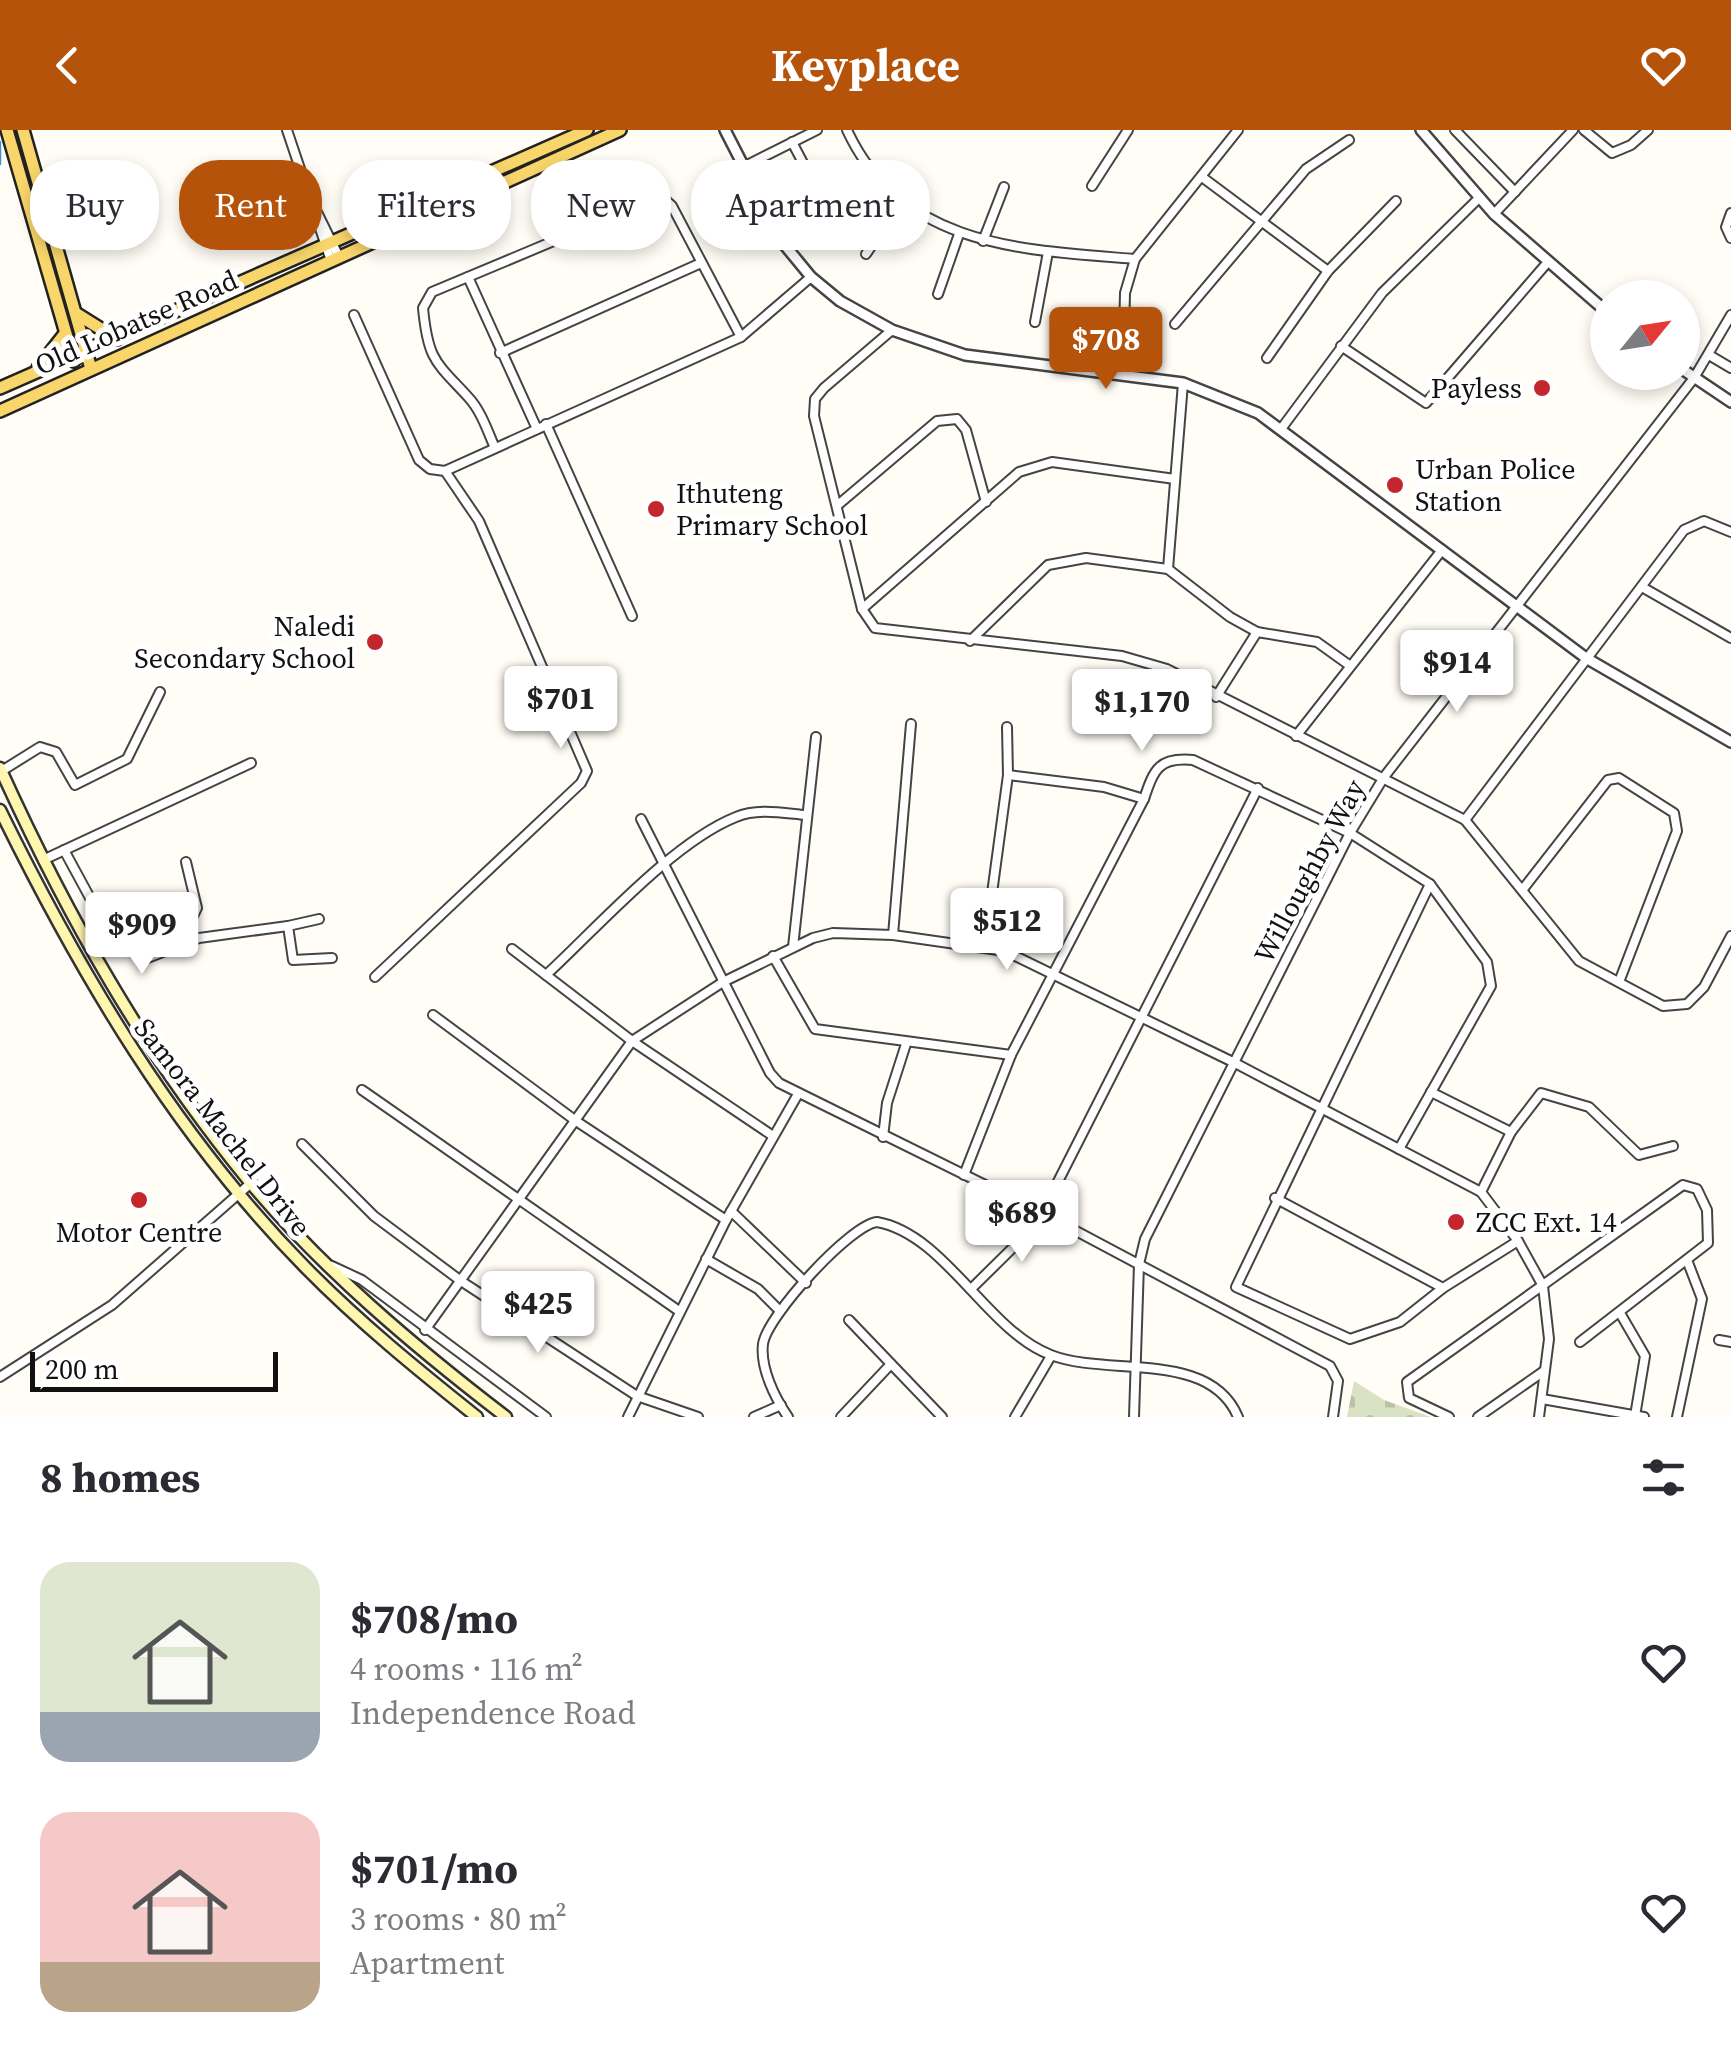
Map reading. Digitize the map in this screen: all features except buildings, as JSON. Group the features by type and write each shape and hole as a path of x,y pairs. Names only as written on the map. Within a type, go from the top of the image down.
{"main road":[{"path":"7,130 64,335 84,372"},
{"path":"23,130 87,353 84,372"},
{"name":"Old Lobatse Road","path":"0,388 588,130"},
{"name":"Old Lobatse Road","path":"0,411 620,130"},
{"path":"74,310 117,339"},
{"path":"32,374 64,335"},
{"name":"Samora Machel Drive","path":"0,770 43,860 136,1028 250,1183 414,1342 506,1417"},
{"name":"Samora Machel Drive","path":"0,810 53,919 123,1038 239,1193 306,1268 402,1358 477,1417"}],"street":[{"path":"287,130 335,259"},
{"path":"728,130 742,160"},
{"path":"757,160 816,130"},
{"path":"847,130 862,160"},
{"path":"1122,374 1126,293 1135,259 1238,130"},
{"path":"1420,130 1494,214 1590,298"},
{"path":"1456,130 1515,192"},
{"path":"1494,214 1572,130"},
{"path":"1584,130 1612,152 1631,146 1648,130"},
{"path":"1092,186 1122,132"},
{"path":"1175,324 1262,226 1306,169 1349,140"},
{"path":"792,142 801,160"},
{"path":"1202,177 1262,226 1328,271"},
{"path":"983,241 1004,187"},
{"path":"496,448 474,403 442,374 425,333 423,308 428,294 661,196 672,206 741,337"},
{"path":"1281,429 1382,293 1479,198"},
{"path":"1267,358 1328,271 1396,202"},
{"path":"1731,212 1726,227 1731,238"},
{"path":"930,218 958,234 983,241 1048,252 1135,259"},
{"path":"938,294 958,234"},
{"path":"790,250 810,277 840,302 892,330 966,356 1183,383 1232,401 1281,429 1586,658 1731,742"},
{"path":"866,254 869,250"},
{"path":"1036,322 1048,252"},
{"path":"500,352 702,263"},
{"path":"1342,346 1426,403 1547,263"},
{"path":"468,277 500,352 542,427 632,616"},
{"path":"354,315 419,460 430,469 445,471 741,337 810,277"},
{"name":"Willoughby Way","path":"1700,369 1731,316"},
{"path":"892,330 815,400 814,416 839,504 862,609 875,628 969,642 1122,656 1167,669 1465,820 1579,961 1662,1006 1687,1004 1720,964 1731,936"},
{"path":"1709,355 1731,368"},
{"path":"1700,382 1731,402"},
{"path":"1168,569 1183,383"},
{"name":"Willoughby Way","path":"1134,1417 1139,1264 1156,1213 1236,1063 1350,833 1384,777 1685,390"},
{"path":"839,504 937,421 949,418 966,430 986,502"},
{"path":"862,609 1019,472 1052,462 1175,478"},
{"path":"375,977 581,784 586,771 479,521 445,471"},
{"path":"1465,820 1691,524 1704,521 1731,532"},
{"path":"1296,736 1442,550"},
{"path":"969,642 1048,566 1086,558 1168,569 1257,632 1317,642 1349,665"},
{"path":"1642,587 1731,638"},
{"path":"1216,696 1257,632"},
{"path":"0,770 40,748 56,752 75,784 123,762 160,692"},
{"path":"893,934 911,724"},
{"path":"985,945 1008,774 1007,727"},
{"path":"794,947 816,737"},
{"path":"964,1175 1012,1055 1144,799 1155,768 1162,760 1177,758 1193,760 1258,788 1350,833 1430,884 1488,962 1491,986 1399,1149"},
{"path":"43,860 251,763"},
{"path":"1008,774 1104,787 1144,799"},
{"path":"1523,889 1608,780 1619,778 1674,813 1678,831 1619,982"},
{"path":"971,1289 1044,1214 1258,788"},
{"path":"546,975 663,866 738,815 805,815"},
{"path":"640,819 770,1073 798,1094 1044,1214 1330,1366 1338,1381 1333,1417"},
{"path":"64,850 96,910 142,957 154,958 180,943 318,920"},
{"path":"180,943 197,908 186,862"},
{"path":"1430,884 1236,1280 1242,1294 1350,1339 1400,1322 1443,1288 1518,1241"},
{"path":"288,926 290,959 332,958"},
{"path":"425,1330 632,1041 723,982 794,947 833,932 893,934 985,945 1054,975 1236,1063 1481,1192 1518,1241 1543,1286 1549,1311 1540,1417"},
{"path":"512,949 632,1041 772,1136"},
{"path":"773,956 815,1029 1012,1055"},
{"path":"433,1015 576,1121 726,1220"},
{"path":"883,1138 887,1103 906,1044"},
{"path":"362,1090 679,1310"},
{"path":"1430,1092 1512,1132"},
{"path":"1481,1192 1532,1099 1552,1093 1589,1107 1640,1155 1673,1146"},
{"path":"628,1417 726,1220 798,1094"},
{"path":"302,1144 374,1216 461,1280 638,1396 698,1417"},
{"path":"0,1377 112,1305 250,1183"},
{"path":"1449,1417 1409,1398 1407,1382 1682,1185 1690,1185 1707,1210 1711,1233 1708,1244 1580,1342"},
{"path":"1276,1198 1443,1288"},
{"path":"732,1211 806,1283"},
{"path":"788,1417 763,1351 770,1325 853,1232 877,1222 905,1231 1020,1336 1051,1356 1186,1376 1219,1388 1238,1417"},
{"path":"706,1259 758,1289 780,1312"},
{"path":"1678,1417 1702,1298 1687,1260"},
{"path":"332,1266 362,1280 546,1417"},
{"path":"1620,1312 1645,1356 1634,1416"},
{"path":"849,1320 942,1417"},
{"path":"1719,1340 1731,1342"},
{"path":"1015,1417 1051,1356"},
{"path":"841,1417 891,1364"},
{"path":"1478,1417 1545,1370"},
{"path":"1542,1399 1644,1417"},
{"path":"754,1417 781,1405"}],"green space":[{"path":"1354,1381 1384,1400 1431,1417 1347,1417"}],"waterway":[{"path":"0,142 0,164"}],"place":[{"name":"Payless","path":"1542,388"},
{"name":"Urban Police Station","path":"1395,485"},
{"name":"Ithuteng Primary School","path":"656,509"},
{"name":"Naledi Secondary School","path":"375,642"},
{"name":"Motor Centre","path":"139,1200"},
{"name":"ZCC Ext. 14","path":"1456,1222"}]}
